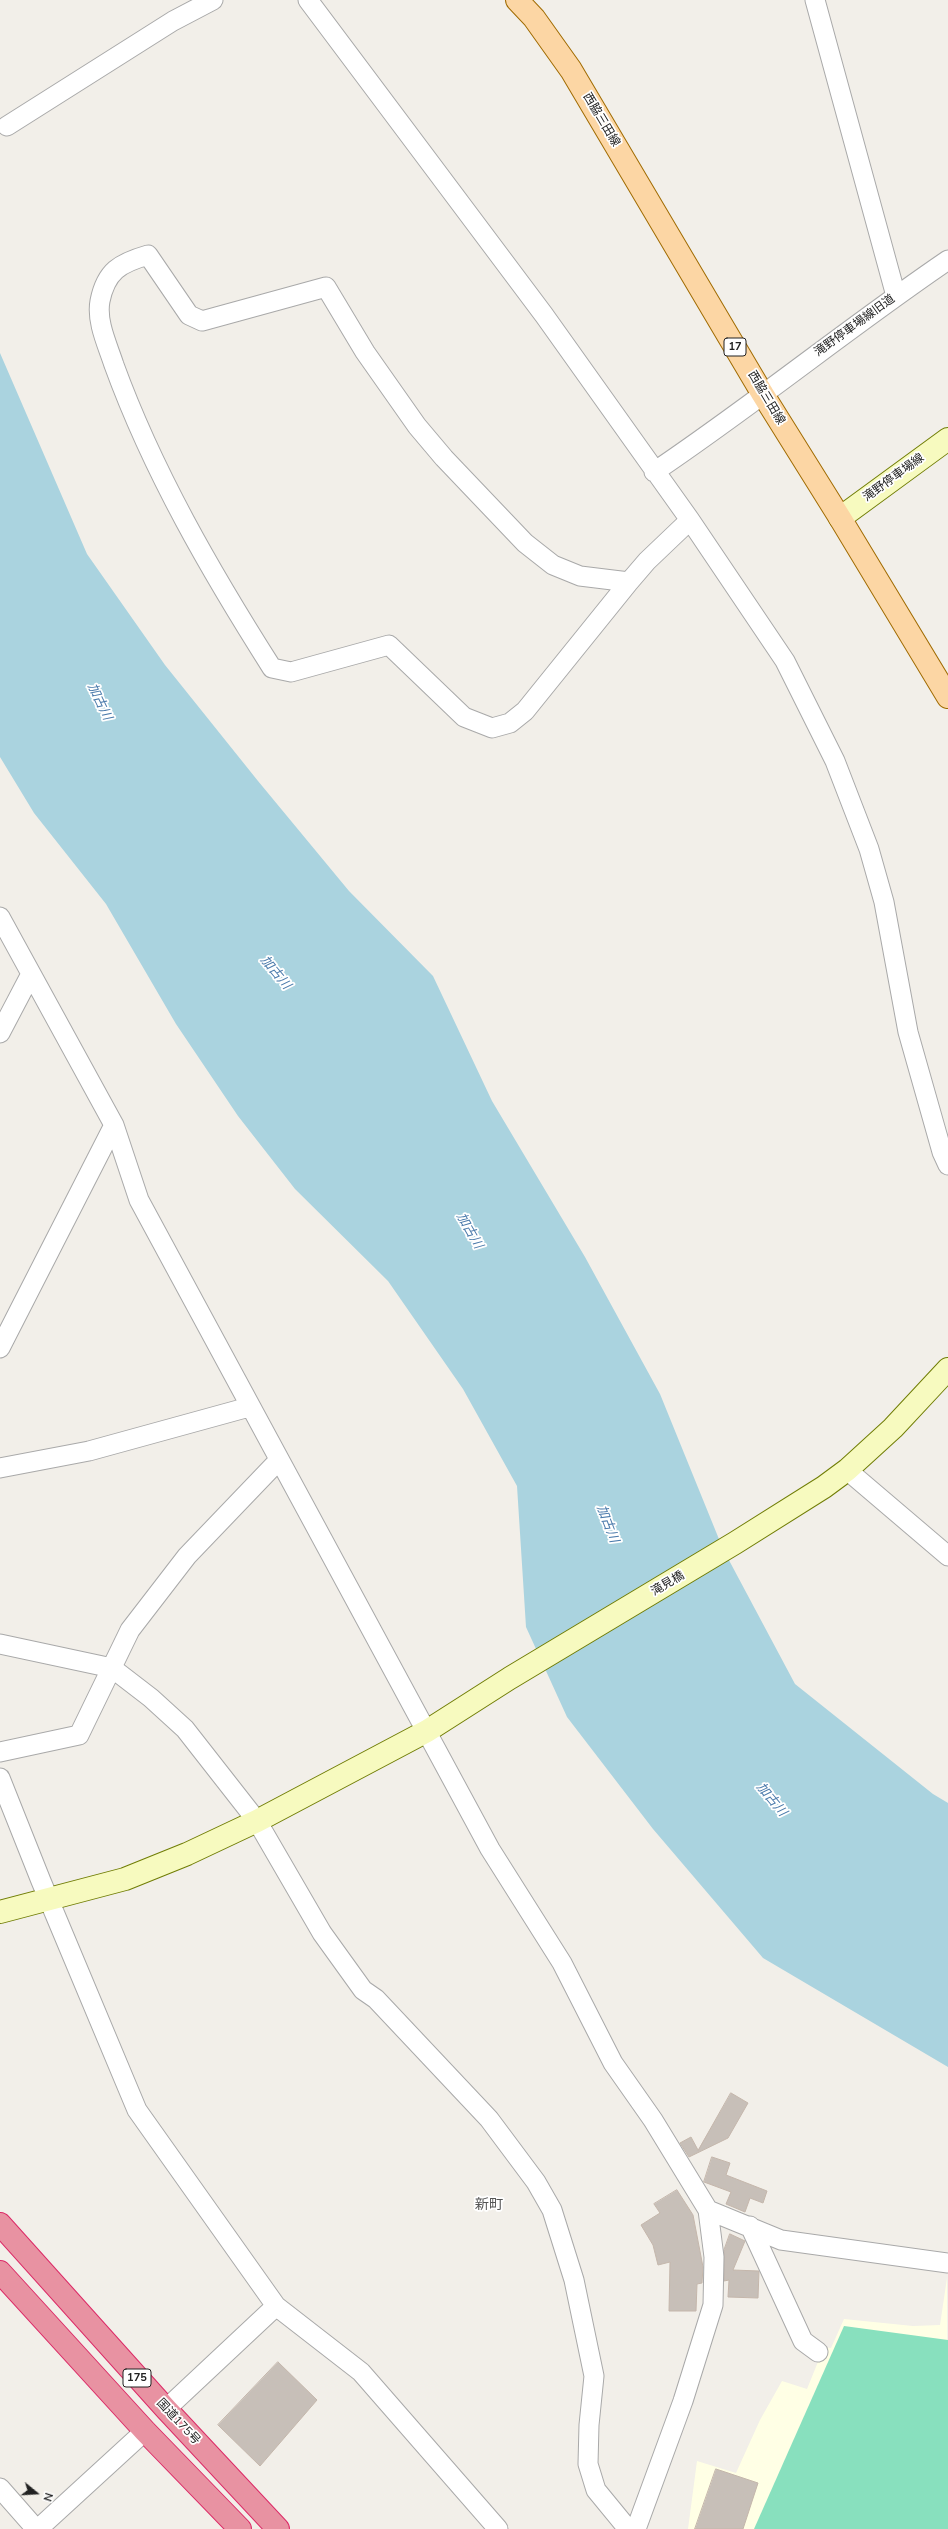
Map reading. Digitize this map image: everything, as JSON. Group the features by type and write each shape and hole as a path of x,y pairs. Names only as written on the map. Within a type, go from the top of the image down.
{"highway":[{"name":"国道175号","path":"0,2224 166,2409 278,2529"},
{"name":"175","path":"0,2272 145,2431 240,2529"}],"main road":[{"name":"西脇三田線","path":"517,0 534,18 571,70 762,393 840,518 948,697"}],"street":[{"path":"7,126 173,21 213,0"},
{"path":"308,0 544,315 654,472 690,520 785,661 835,761 869,849 884,902 908,1032 942,1152 948,1165"},
{"path":"815,0 896,296"},
{"path":"629,582 580,576 553,565 525,543 444,458 417,426 365,352 326,287 202,321 189,315 148,255 126,262 108,276 100,302 103,333 124,391 182,516 221,587 272,668 291,672 389,645 464,717 492,728 510,723 525,712 647,561 690,520"},
{"name":"滝野停車場線旧道","path":"654,472 706,437 762,393 948,260"},
{"name":"滝野停車場線","path":"840,518 948,439"},
{"path":"0,917 114,1125 139,1200 249,1407 490,1849 562,1963 613,2063 708,2210 714,2257 713,2305 683,2401 636,2529"},
{"path":"0,1034 32,974"},
{"path":"0,1348 114,1125"},
{"name":"滝見橋","path":"0,1912 125,1879 187,1854 257,1821 427,1732 510,1678 735,1543 847,1470 893,1428 948,1369"},
{"path":"0,1468 89,1451 249,1407"},
{"path":"0,1752 79,1735 130,1630 187,1556 279,1460"},
{"path":"847,1470 948,1556"},
{"path":"0,1644 112,1668 151,1698 186,1729 257,1821 322,1933 363,1990 376,2000 489,2119 536,2182 552,2210 574,2280 594,2376 589,2424 588,2464 596,2490 628,2529"},
{"path":"0,1778 137,2110 276,2306 361,2372 498,2529"},
{"path":"708,2210 781,2240 948,2263"},
{"path":"750,2226 803,2341 818,2352"},
{"path":"166,2409 276,2306"},
{"path":"0,2488 37,2529 145,2431"}],"shaded area":[{"path":"947,2278 948,2529 688,2529 697,2461 736,2473 760,2420 782,2381 807,2389 824,2347 831,2348 844,2319 913,2326 940,2325"}],"green space":[{"path":"844,2326 948,2340 948,2529 754,2529"}],"water":[{"name":"加古川","path":"0,353 87,554 165,665 258,781 349,891 433,976 492,1101 585,1257 660,1394 723,1549 795,1684 933,1794 948,1803 948,2067 763,1958 653,1829 567,1717 526,1627 517,1486 463,1389 388,1281 295,1189 238,1116 176,1024 106,904 34,813 0,757"}],"building":[{"path":"731,2093 748,2103 728,2138 689,2157 680,2143 691,2137 698,2150"},
{"path":"712,2157 730,2163 726,2175 767,2191 763,2203 750,2198 745,2212 726,2204 731,2192 704,2182"},
{"path":"677,2190 693,2215 703,2267 702,2283 697,2284 696,2311 669,2311 670,2262 658,2265 653,2245 641,2225 660,2213 654,2204"},
{"path":"730,2234 745,2241 733,2270 759,2271 758,2298 728,2297 729,2280 724,2281 724,2250"},
{"path":"278,2362 317,2400 260,2466 218,2425"},
{"path":"716,2469 758,2483 743,2529 695,2529"}],"district":[{"name":"新町","path":"489,2206"}]}
